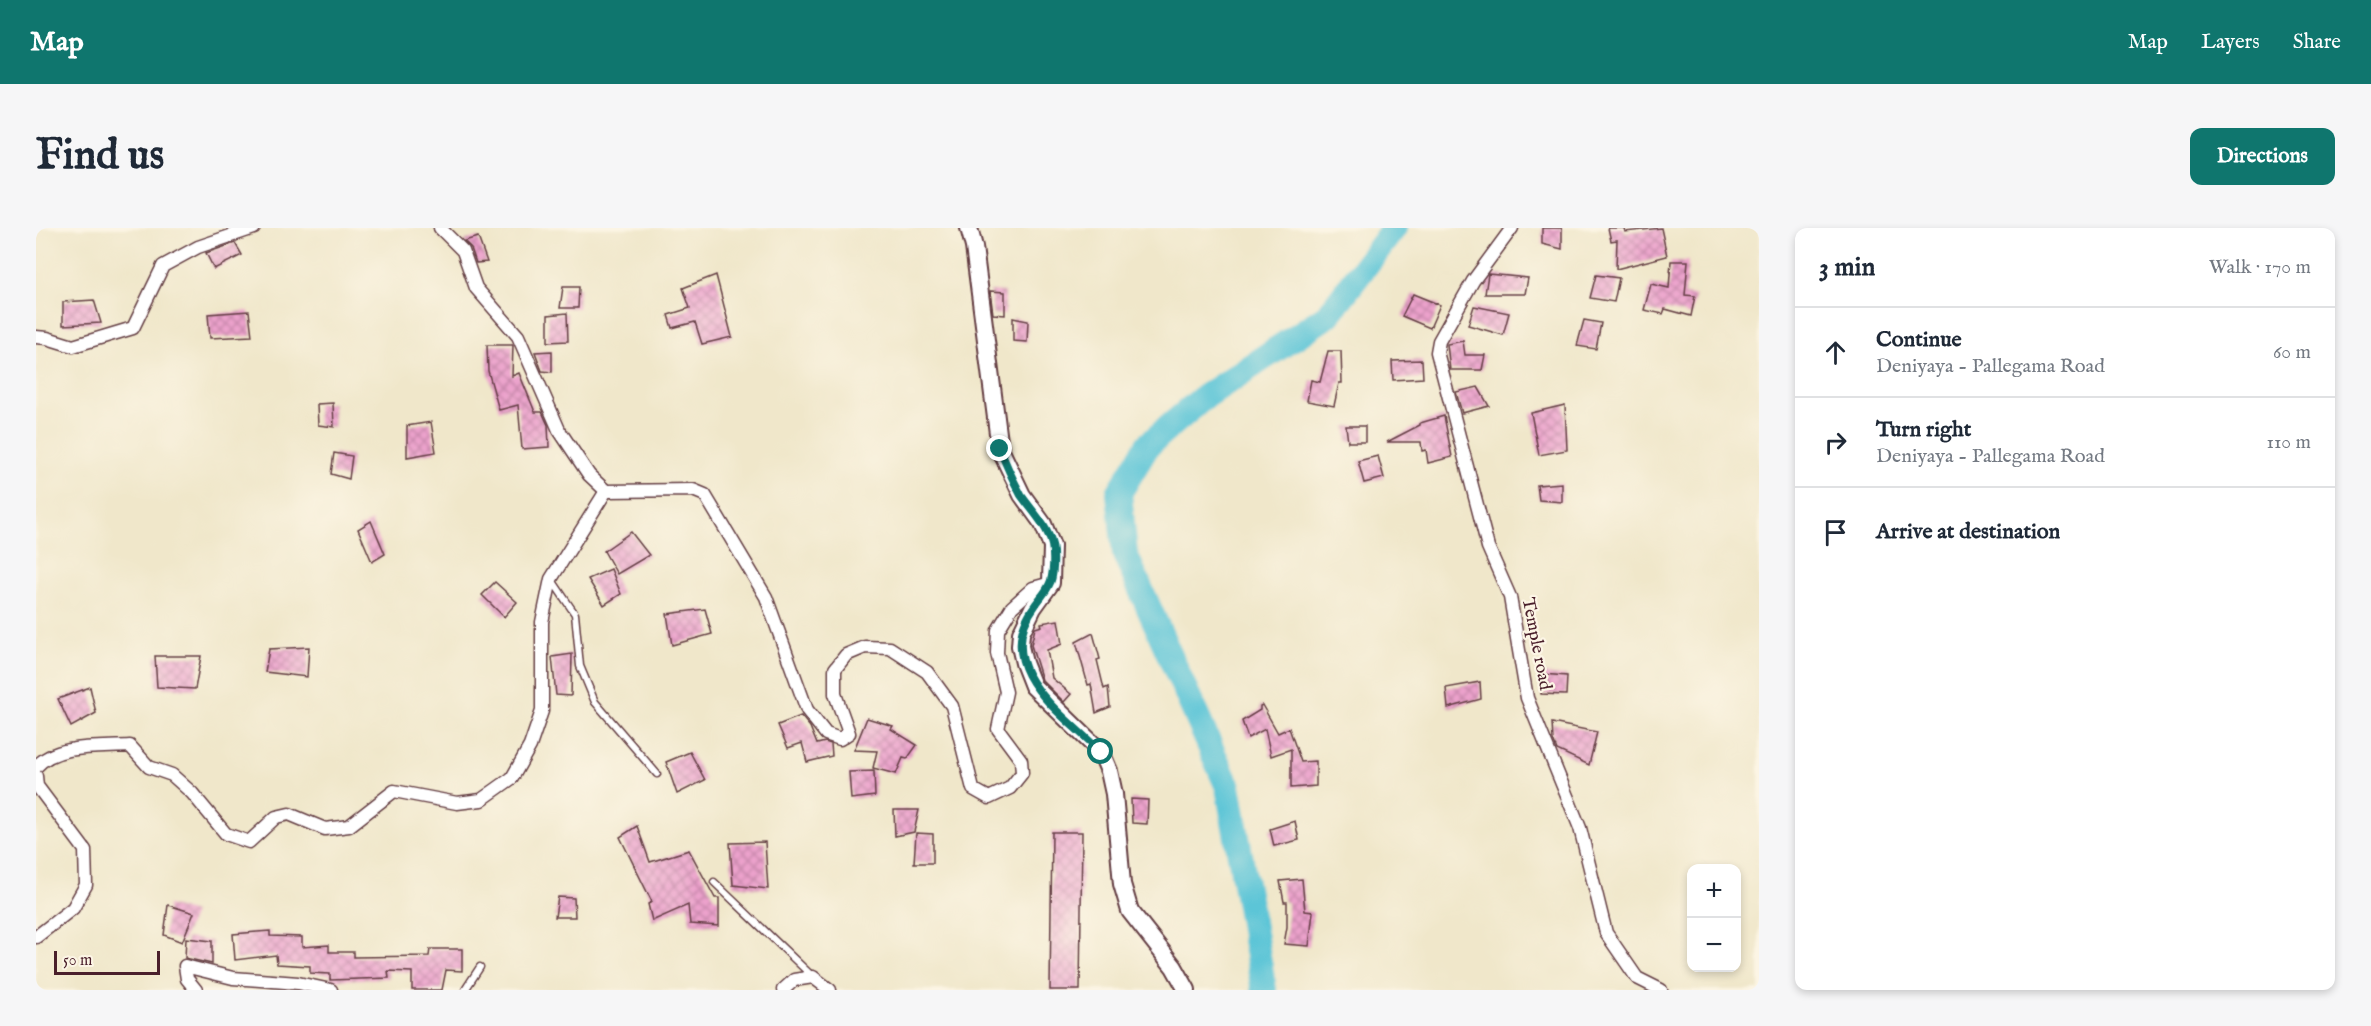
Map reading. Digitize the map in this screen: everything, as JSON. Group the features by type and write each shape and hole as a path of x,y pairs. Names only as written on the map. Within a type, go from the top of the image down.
{"main road":[{"path":"969,228 974,247 1000,449 1022,495 1043,524 1052,546 1051,583 1033,608 1022,633 1020,646 1024,663 1033,686 1101,752 1109,771 1114,795 1122,884 1130,911 1174,967 1187,990"}],"street":[{"path":"36,337 73,346 133,328 163,266 198,247 254,228"},
{"path":"440,228 463,250 476,288 518,336 559,430 589,475 606,491 693,490 705,495 766,597 807,710 826,734 840,739 849,733 835,694 835,669 846,655 865,647 890,648 927,672 952,706 973,789 989,798 1010,788 1022,773 1021,760 998,729 1006,692 997,653 998,630 1012,607 1033,588 1051,583"},
{"name":"Temple road","path":"1512,228 1473,281 1439,341 1437,352 1488,547 1510,597 1527,698 1580,828 1606,933 1637,978 1661,990"},
{"path":"36,767 41,761 65,751 130,746 149,767 172,776 192,793 226,834 249,842 276,817 289,814 325,829 349,826 394,791 457,802 481,800 512,778 530,746 542,711 542,622 551,579 606,491"},
{"path":"36,776 37,786 85,850 86,885 73,908 36,937"},
{"path":"196,990 187,979 185,966 233,978 298,982 331,990"},
{"path":"783,990 794,980 813,977 830,990"}],"lane":[{"path":"551,579 575,614 580,666 595,702 657,774"},
{"path":"714,882 813,977"},
{"path":"465,990 480,967"}],"building":[{"path":"1542,228 1562,228 1562,249 1542,244"},
{"path":"1608,228 1624,228 1625,232 1661,228 1667,256 1616,269 1617,240 1611,241"},
{"path":"478,237 487,262 476,263 471,248 464,241"},
{"path":"235,243 242,255 214,269 206,253"},
{"path":"1671,261 1688,261 1685,295 1695,296 1691,316 1665,309 1663,314 1644,310 1651,284 1669,288"},
{"path":"1488,274 1528,278 1525,294 1485,294"},
{"path":"716,275 732,337 702,344 695,322 672,328 668,315 690,308 683,288"},
{"path":"1596,275 1619,278 1614,302 1590,298"},
{"path":"563,287 579,287 578,308 560,308"},
{"path":"990,291 1005,292 1005,315 993,314"},
{"path":"1413,294 1440,305 1430,328 1402,316"},
{"path":"94,300 101,323 63,325 63,302"},
{"path":"1474,306 1509,313 1503,335 1468,325"},
{"path":"249,311 252,336 210,338 208,314"},
{"path":"567,313 568,341 548,342 548,315"},
{"path":"1013,318 1028,321 1027,342 1013,341"},
{"path":"1584,320 1601,323 1596,349 1577,346"},
{"path":"1463,341 1465,355 1485,355 1482,370 1450,370 1447,344"},
{"path":"487,345 513,345 512,376 519,373 535,412 542,412 548,425 549,447 522,449 518,405 499,410 488,371"},
{"path":"552,351 552,372 542,371 535,352"},
{"path":"1328,351 1341,351 1342,383 1339,383 1334,406 1307,401 1311,380 1320,382"},
{"path":"1422,360 1423,378 1393,380 1392,361"},
{"path":"1478,387 1489,406 1462,413 1456,392"},
{"path":"333,403 334,427 318,425 317,404"},
{"path":"1565,405 1567,450 1539,455 1531,413"},
{"path":"1444,416 1452,457 1428,463 1426,450 1422,451 1421,442 1387,442 1420,423"},
{"path":"431,422 436,452 407,457 407,426"},
{"path":"1346,426 1365,426 1365,442 1348,442"},
{"path":"334,453 352,456 349,479 331,474"},
{"path":"1378,456 1384,478 1364,483 1358,461"},
{"path":"1562,483 1562,502 1539,500 1537,485"},
{"path":"371,521 385,554 372,562 358,529"},
{"path":"631,532 649,555 617,574 604,551"},
{"path":"611,569 621,594 604,605 588,579"},
{"path":"495,582 517,602 504,617 482,595"},
{"path":"705,609 712,634 672,645 667,614"},
{"path":"1058,620 1062,644 1047,650 1052,678 1071,694 1064,702 1042,680 1031,645 1035,628 1042,626 1041,623"},
{"path":"1093,633 1100,659 1097,660 1104,689 1108,687 1110,707 1096,713 1091,684 1088,685 1076,642"},
{"path":"309,647 307,677 265,672 269,649"},
{"path":"572,654 571,696 556,695 552,657"},
{"path":"155,656 201,656 195,689 157,687"},
{"path":"1542,674 1567,676 1566,695 1541,694"},
{"path":"1480,682 1481,699 1448,708 1446,688"},
{"path":"90,687 96,713 71,727 58,699"},
{"path":"1262,705 1278,733 1289,728 1301,762 1316,761 1316,786 1291,788 1291,749 1271,756 1265,729 1248,738 1242,721 1260,710"},
{"path":"801,716 810,727 817,744 825,742 831,744 832,756 807,762 802,743 788,748 778,725"},
{"path":"867,718 893,726 891,729 917,745 907,759 903,758 896,774 873,768 877,751 854,750"},
{"path":"1552,723 1597,732 1589,765 1557,750 1553,740"},
{"path":"690,752 705,780 677,794 666,762"},
{"path":"874,771 875,796 851,799 849,772"},
{"path":"1131,799 1148,800 1147,824 1132,823"},
{"path":"894,810 919,810 914,832 895,836"},
{"path":"1295,821 1299,840 1274,846 1270,829"},
{"path":"637,826 650,862 689,850 715,898 719,898 719,926 690,924 688,905 652,921 648,904 652,902 620,837"},
{"path":"1052,832 1082,832 1080,990 1050,990"},
{"path":"916,833 933,834 933,863 914,863"},
{"path":"765,842 768,889 733,885 730,843"},
{"path":"1302,879 1305,911 1313,912 1309,946 1284,944 1287,902 1284,902 1280,881"},
{"path":"558,897 574,898 575,917 555,917"},
{"path":"168,905 194,913 182,942 164,935"},
{"path":"270,931 270,936 302,937 302,947 329,945 329,952 354,952 354,957 429,956 430,949 462,949 462,971 446,970 442,990 412,990 412,972 388,971 389,978 330,980 330,974 310,973 310,966 277,964 276,955 235,960 233,934"},
{"path":"186,938 212,941 212,964 185,958"}],"waterway":[{"path":"1264,990 1228,787 1125,554 1119,493 1148,445 1203,398 1328,315 1394,228"}],"route":[{"path":"1000,449 1022,495 1043,524 1052,546 1051,583 1033,608 1022,633 1020,646 1024,663 1033,686 1101,752"}]}
